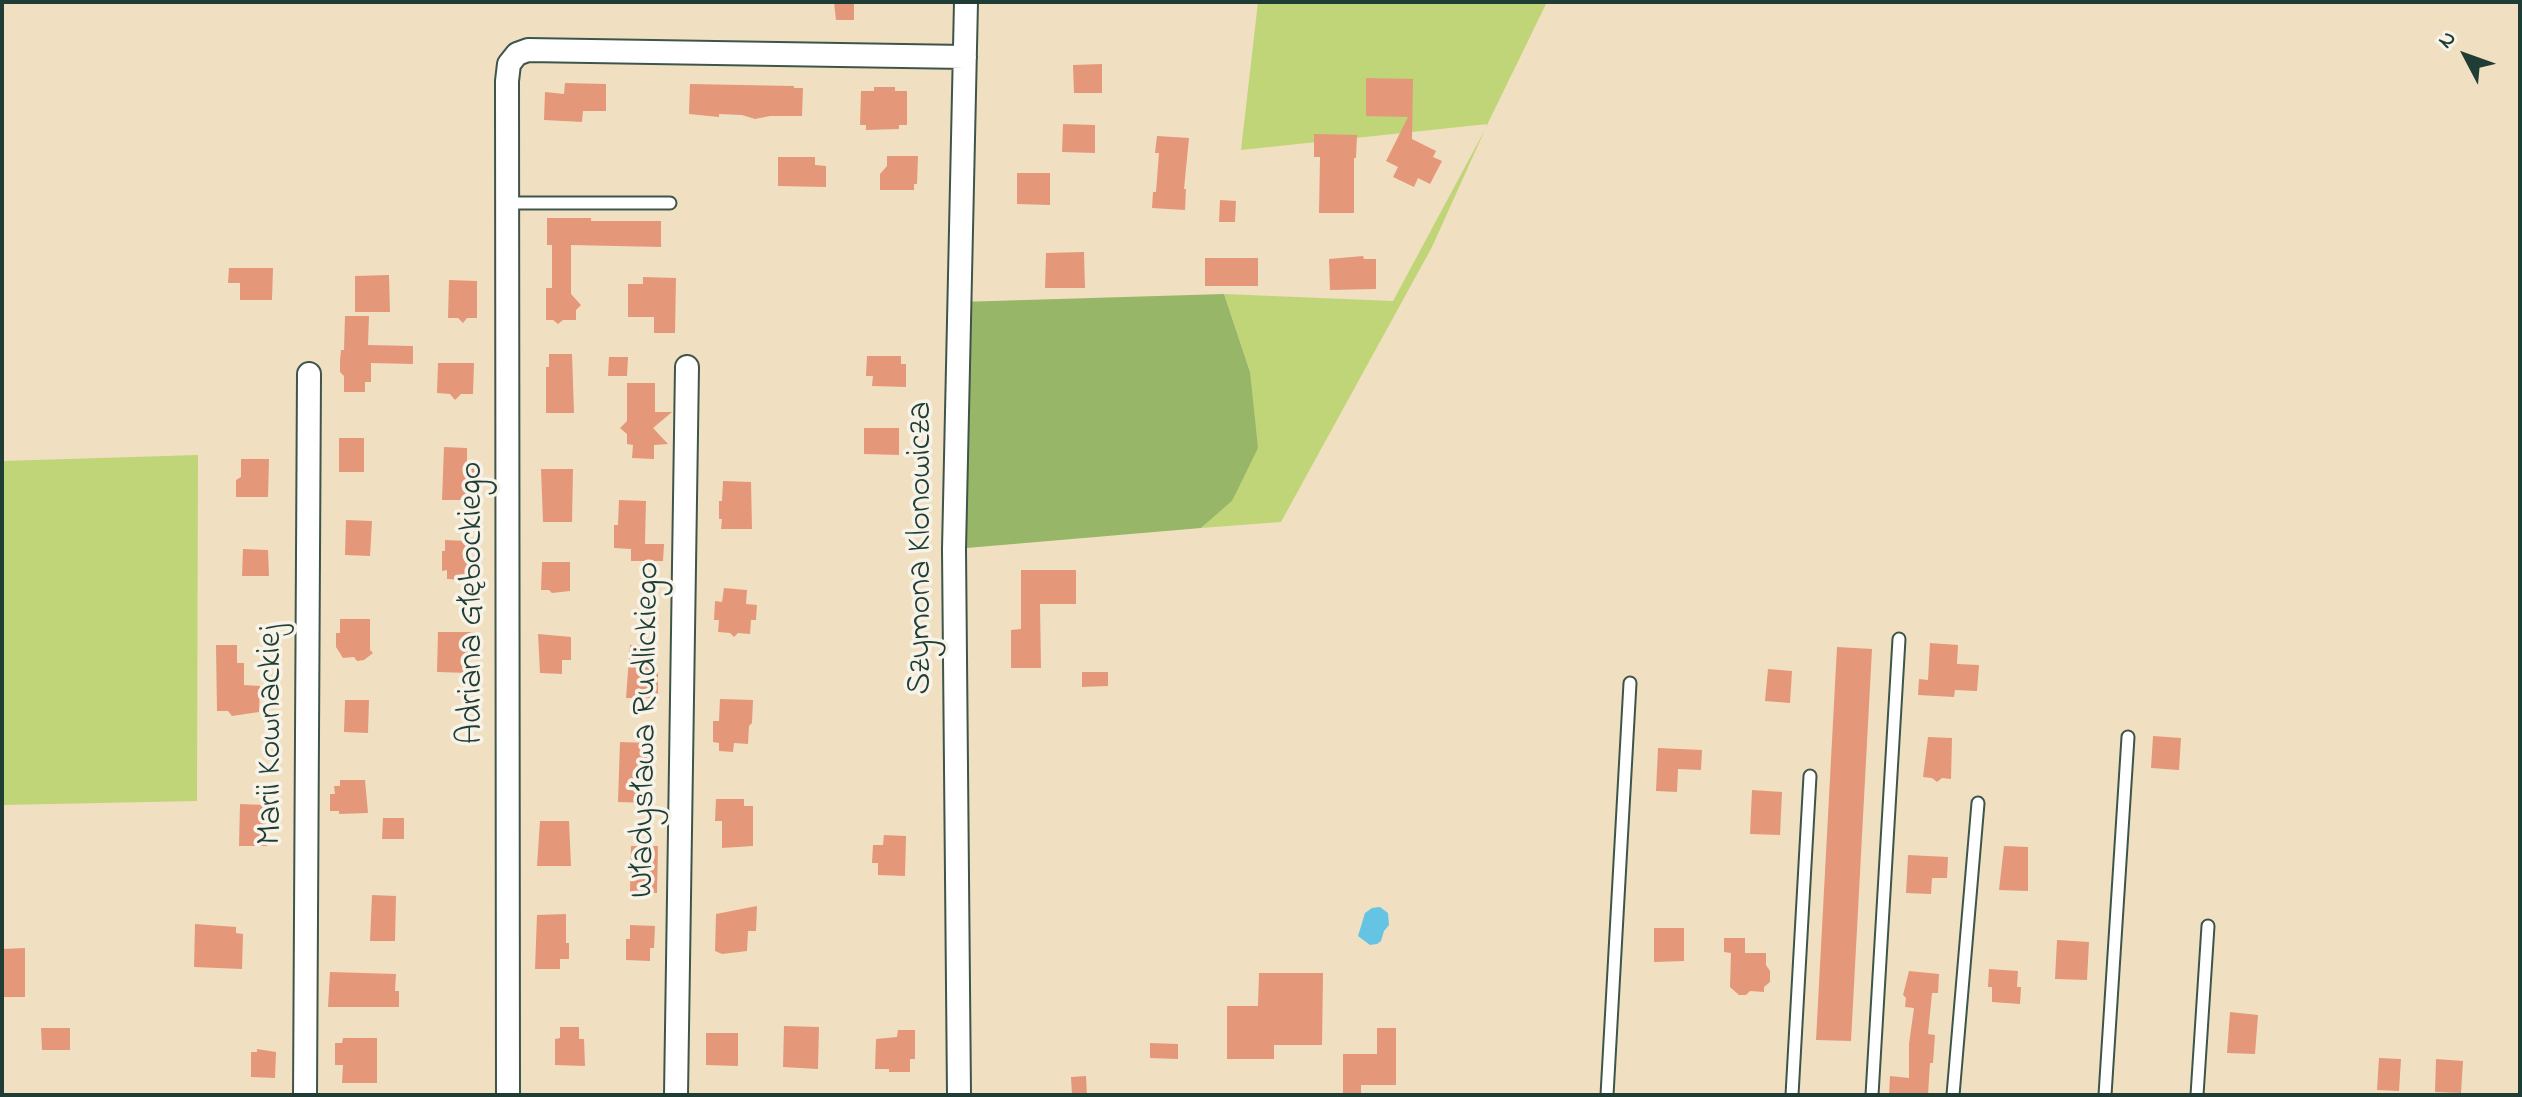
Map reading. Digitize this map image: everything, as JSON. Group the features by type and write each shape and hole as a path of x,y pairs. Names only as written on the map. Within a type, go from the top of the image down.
{"street":[{"name":"Szymona Klonowicza","path":"959,1095 954,549 966,2"},
{"name":"Adriana Głębockiego","path":"508,1095 509,64 517,54 528,50 965,57"},
{"name":"Władysława Rudlickiego","path":"676,1095 687,367"},
{"name":"Marii Kownackiej","path":"305,1095 309,374"}],"lane":[{"path":"507,203 670,203"},
{"path":"1872,1095 1899,639"},
{"path":"1607,1095 1630,683"},
{"path":"2105,1095 2128,737"},
{"path":"1792,1095 1810,776"},
{"path":"1953,1095 1978,803"},
{"path":"2197,1095 2208,926"}],"green space":[{"path":"1258,2 1547,2 1488,124 1241,150"},
{"path":"1485,129 1432,247 1281,522 1201,528 1232,501 1250,372 1224,294 1393,301"},
{"path":"1224,294 1250,372 1258,448 1232,501 1201,528 955,549 959,302"},
{"path":"198,455 197,801 2,805 2,461"}],"water":[{"path":"1380,907 1388,913 1389,925 1381,941 1370,945 1358,936 1365,913"}],"building":[{"path":"834,2 854,2 854,20 836,20"},
{"path":"1102,64 1102,93 1074,93 1073,65"},
{"path":"1366,78 1413,79 1412,139 1436,151 1433,157 1442,161 1430,184 1418,178 1414,187 1393,177 1398,167 1386,161 1408,117 1366,116"},
{"path":"565,83 606,84 606,111 583,111 582,122 544,120 545,92 564,94"},
{"path":"690,84 803,88 802,116 755,119 742,115 719,114 719,117 689,114"},
{"path":"874,87 895,87 895,91 907,91 907,125 899,125 899,129 866,130 866,125 860,125 861,91 874,91"},
{"path":"1063,124 1095,125 1095,153 1062,152"},
{"path":"1314,134 1357,135 1354,213 1319,213 1320,157 1314,157"},
{"path":"1157,136 1189,138 1185,210 1152,208 1159,153 1155,153"},
{"path":"887,156 918,156 914,190 880,190 880,174 887,166"},
{"path":"778,157 815,157 815,165 826,166 826,187 778,186"},
{"path":"1017,173 1050,173 1050,205 1017,204"},
{"path":"1220,200 1236,201 1235,222 1219,222"},
{"path":"547,218 661,221 661,247 571,245 571,294 581,305 576,310 576,320 563,320 558,324 546,320 546,288 552,288 552,245 547,245"},
{"path":"1084,252 1085,288 1045,288 1046,253"},
{"path":"1363,256 1364,259 1376,259 1376,289 1330,290 1329,259"},
{"path":"1205,258 1258,258 1258,286 1205,286"},
{"path":"229,268 273,268 272,300 240,300 240,283 228,283"},
{"path":"389,275 390,312 355,312 355,276"},
{"path":"643,277 676,278 675,333 654,333 654,317 628,317 628,284 643,284"},
{"path":"449,280 477,281 477,318 467,318 463,323 458,318 448,318"},
{"path":"345,316 369,316 368,345 413,346 413,364 371,363 371,382 365,382 365,392 344,392 340,360 341,350 344,350"},
{"path":"549,354 572,354 574,413 546,413"},
{"path":"867,356 901,356 901,364 906,364 906,387 872,386 873,376 866,376"},
{"path":"609,357 628,357 627,376 608,376"},
{"path":"438,363 474,363 473,394 461,394 455,400 450,394 437,393"},
{"path":"627,383 655,383 655,412 672,412 653,428 668,444 654,445 654,459 632,458 633,445 627,444 627,434 620,428 627,421"},
{"path":"864,428 899,428 899,455 864,454"},
{"path":"339,438 364,438 364,472 339,472"},
{"path":"444,447 467,448 467,467 476,467 472,500 442,500"},
{"path":"241,459 269,459 268,497 236,497"},
{"path":"541,469 573,469 572,522 543,522"},
{"path":"723,481 751,482 752,529 721,529 719,501 722,501"},
{"path":"619,500 646,501 645,544 664,544 663,561 631,561 631,549 614,548"},
{"path":"346,520 372,521 370,556 345,555"},
{"path":"445,540 468,541 467,552 471,552 467,580 447,579 447,570 442,571"},
{"path":"243,549 268,550 269,576 242,576"},
{"path":"542,562 570,562 570,591 552,593 541,590"},
{"path":"1021,570 1076,570 1076,604 1040,604 1041,668 1011,668 1011,630 1021,629"},
{"path":"724,588 747,590 746,604 757,605 756,620 751,620 750,634 738,633 734,637 730,633 718,632 719,620 714,620 715,601 722,602"},
{"path":"340,619 370,619 370,650 373,653 364,660 343,658 336,647"},
{"path":"438,632 475,632 475,653 470,653 470,673 437,672"},
{"path":"538,634 571,637 571,660 562,660 562,674 540,673"},
{"path":"1930,643 1958,645 1957,664 1979,665 1977,691 1955,690 1954,697 1918,695 1919,679 1928,680"},
{"path":"216,645 237,645 237,663 244,663 244,685 260,686 259,712 232,716 228,711 217,711"},
{"path":"630,645 653,646 653,672 658,672 658,698 626,698"},
{"path":"1837,647 1872,649 1851,1041 1816,1040"},
{"path":"1768,669 1792,671 1790,703 1765,701"},
{"path":"1082,672 1108,672 1108,686 1082,687"},
{"path":"720,699 753,700 748,744 734,743 733,752 719,751 719,743 713,742 713,721 719,721"},
{"path":"345,700 369,700 368,733 344,732"},
{"path":"2153,736 2181,738 2179,770 2151,768"},
{"path":"1928,737 1952,738 1951,779 1942,778 1937,782 1923,777"},
{"path":"620,742 648,743 647,760 651,761 652,772 651,786 646,785 646,803 618,802"},
{"path":"1658,748 1702,750 1701,770 1678,769 1677,792 1656,791"},
{"path":"340,780 365,780 368,813 339,814 339,811 330,811 330,794 335,794 334,786 340,786"},
{"path":"1752,790 1782,792 1780,835 1750,834"},
{"path":"716,799 744,799 744,806 753,806 753,846 722,848 722,821 715,821"},
{"path":"240,804 265,805 267,846 239,846"},
{"path":"383,818 404,818 404,839 382,839"},
{"path":"540,821 569,821 571,866 537,866"},
{"path":"884,835 906,836 905,876 878,875 878,863 872,863 873,845 883,845"},
{"path":"631,846 658,846 657,893 630,892"},
{"path":"2004,846 2028,847 2028,891 1999,890"},
{"path":"1908,855 1948,857 1947,878 1932,878 1931,894 1906,893"},
{"path":"372,895 396,896 395,941 370,941"},
{"path":"757,906 756,931 748,931 747,951 722,954 715,951 716,914"},
{"path":"566,914 569,959 560,959 560,969 535,969 537,915"},
{"path":"195,924 236,927 236,933 243,934 242,969 194,967"},
{"path":"630,925 655,926 650,961 626,960"},
{"path":"1654,928 1684,928 1684,961 1654,962"},
{"path":"1724,938 1745,938 1745,953 1766,953 1770,982 1764,987 1764,992 1750,991 1739,995 1730,987 1731,953 1724,952"},
{"path":"2057,940 2089,942 2087,980 2055,979"},
{"path":"25,948 25,997 2,997 2,949"},
{"path":"1989,969 2018,971 2020,1004 1992,1002 1992,987 1988,987"},
{"path":"1909,971 1939,974 1938,993 1932,993 1928,1034 1935,1035 1928,1095 1889,1095 1890,1076 1909,1078 1909,1044 1914,1008 1905,1007 1906,998 1903,995"},
{"path":"330,972 396,974 395,991 399,991 399,1007 328,1007"},
{"path":"1259,973 1323,973 1322,1045 1274,1045 1274,1059 1227,1059 1227,1006 1258,1006"},
{"path":"2230,1012 2258,1015 2255,1054 2227,1053"},
{"path":"784,1026 819,1027 818,1069 783,1067"},
{"path":"560,1027 579,1027 579,1039 584,1039 585,1066 555,1065 555,1039 560,1038"},
{"path":"41,1028 70,1028 70,1050 42,1050"},
{"path":"1377,1028 1396,1028 1396,1085 1361,1085 1361,1095 1343,1095 1343,1054 1377,1054"},
{"path":"898,1030 915,1030 915,1059 910,1059 910,1072 875,1069 876,1039 897,1037"},
{"path":"706,1033 738,1033 738,1066 706,1065"},
{"path":"343,1038 377,1038 377,1083 342,1083 343,1065 335,1065 335,1043 342,1043"},
{"path":"1150,1043 1178,1044 1178,1059 1150,1058"},
{"path":"257,1049 276,1052 275,1078 251,1077 251,1052 257,1052"},
{"path":"2379,1058 2401,1059 2399,1091 2377,1090"},
{"path":"2436,1059 2463,1061 2461,1093 2435,1092"},
{"path":"1086,1076 1087,1095 1072,1095 1071,1077"}]}
